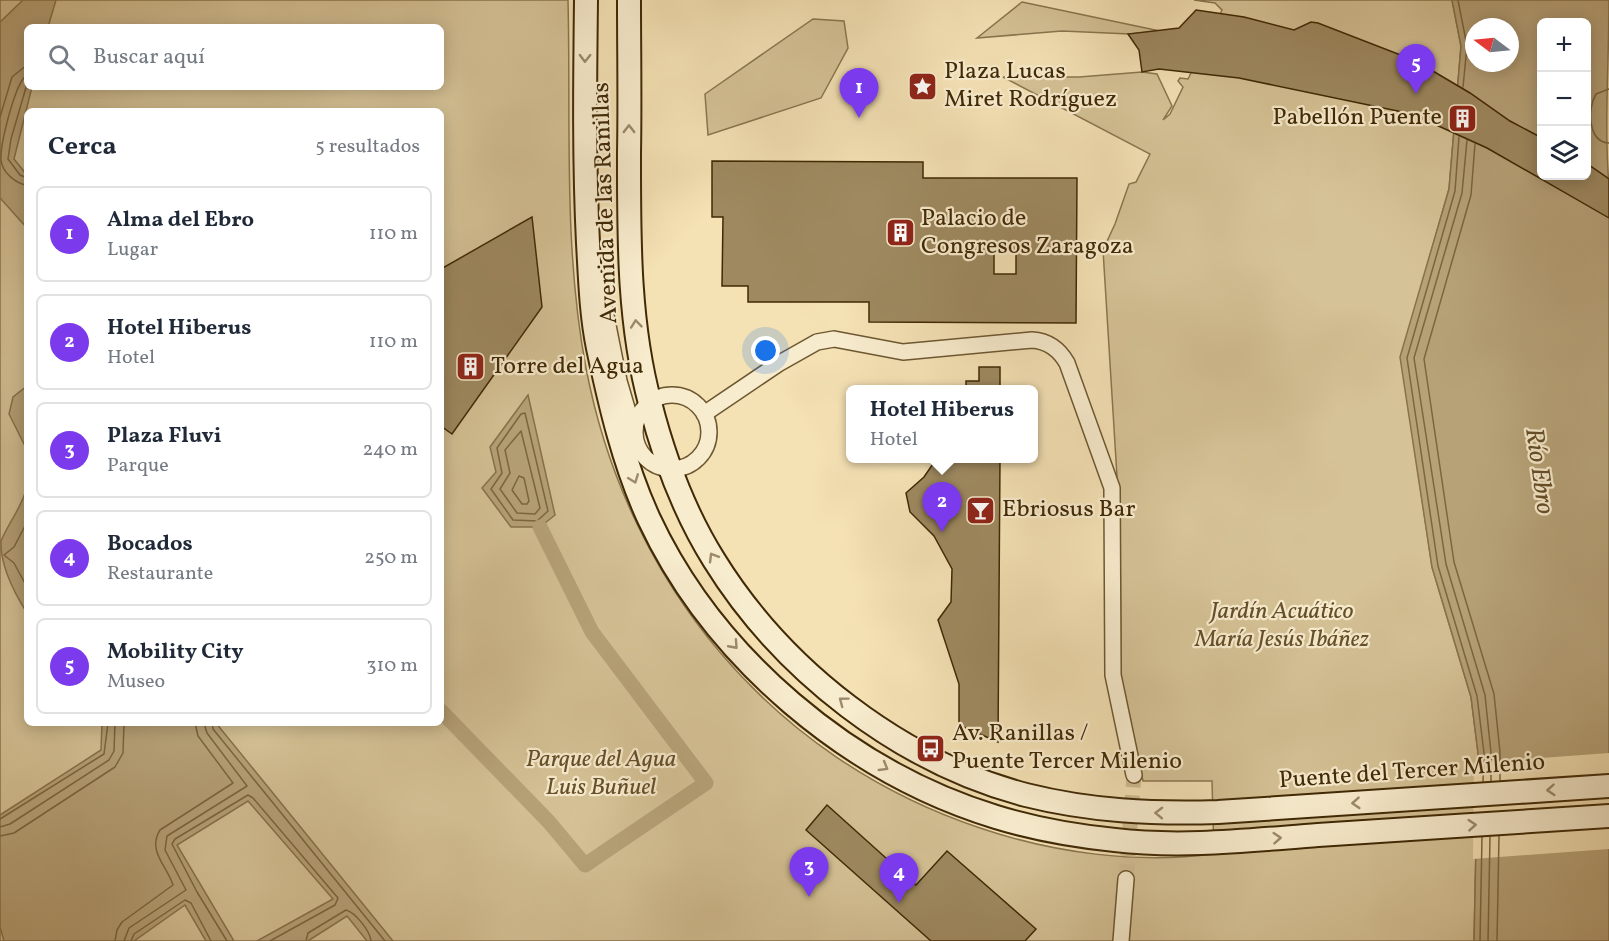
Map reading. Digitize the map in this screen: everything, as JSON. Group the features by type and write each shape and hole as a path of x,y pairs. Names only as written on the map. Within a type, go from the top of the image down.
{"main road":[{"name":"Avenida de las Ranillas","path":"586,0 584,155 597,345 636,426 671,469 690,516 715,561 759,622 811,674 902,743 963,773 1051,800 1140,813 1218,812"},
{"name":"Avenida de las Ranillas","path":"629,0 629,206 638,341 636,426 649,519 682,578 705,611 754,667 782,693 856,751 902,778 941,796 992,816 1022,824 1119,841 1219,842 1609,816"},
{"name":"Puente del Tercer Milenio","path":"1218,812 1609,786"}],"street":[{"path":"704,414 778,364 817,342 834,339 903,352 1032,340 1045,342 1059,351 1067,363 1112,488 1113,675 1134,775"},
{"path":"636,426 664,396 680,396 689,399 704,414 708,430 705,447 693,462 671,469"},
{"name":"Avenida de las Ranillas","path":"636,426 642,454 656,466 671,469"},
{"path":"1122,941 1126,879"}],"green space":[{"name":"Parque del Agua Luis Buñuel","path":"0,0 568,0 571,231 574,277 586,368 606,447 635,521 674,590 720,652 774,708 836,757 905,797 1008,837 1066,850 1155,858 1214,854 1212,781 1143,781 1121,678 1120,525 1103,250 1129,184 1136,182 1150,154 1003,77 1079,77 1142,72 1157,74 1172,106 1163,120 1170,114 1183,87 1178,81 1180,78 1188,79 1222,10 1215,3 1194,0 1452,0 1461,46 1449,189 1401,357 1432,567 1471,697 1478,753 1474,941 0,941"},
{"path":"1022,2 1160,31 1130,34 1062,31 977,38"},
{"path":"813,19 844,21 848,48 821,98 708,135 705,94"}],"water":[{"path":"23,0 56,0 49,24 24,24 24,90 31,90 27,108 24,108 24,119 14,159 24,171 24,225 0,198 0,22"},
{"name":"Río Ebro","path":"1452,0 1609,0 1607,116 1609,186 1609,941 1474,941 1478,753 1471,697 1432,567 1400,357 1449,189 1461,46"},
{"path":"24,388 24,444 9,414 13,397"},
{"path":"528,395 555,515 540,527 511,527 482,488 496,472 490,447"},
{"path":"24,495 24,608 13,588 1,550 1,541"},
{"path":"102,726 218,726 393,941 367,941 347,916 308,941 257,941 333,899 248,801 177,845 234,941 206,941 185,905 134,941 4,941 0,927 0,815 101,750"}],"pier":[{"path":"1609,753 1609,849 1473,859 1474,763"}],"building":[{"name":"Pabellón Puente","path":"1196,10 1244,17 1294,30 1311,22 1416,61 1470,93 1510,121 1537,135 1537,177 1487,148 1412,114 1239,78 1159,69 1142,72 1139,50 1128,34 1179,28"},
{"name":"Palacio de Congresos Zaragoza","path":"712,161 923,162 923,178 1077,178 1076,323 869,322 869,302 748,302 748,286 722,286 723,217 712,217","holes":["994,250 1016,250 1016,274 994,274"]},
{"name":"Pabellón Puente","path":"1591,166 1609,179 1609,218 1543,180 1591,180"},
{"name":"Torre del Agua","path":"532,217 542,307 452,434 444,428 444,267"},
{"path":"979,367 1000,367 1000,385 966,385 966,381 979,381"},
{"path":"934,463 1000,463 998,742 959,725 959,684 938,620 951,602 952,569 934,536 910,512 906,493 924,477"},
{"path":"827,805 916,885 947,851 1036,929 1025,941 931,941 806,830"}],"waterway":[{"path":"444,714 549,822 585,865 706,783 592,632 540,527"}],"tunnel":[{"path":"1126,879 1134,775"}],"place":[{"name":"Plaza Lucas Miret Rodríguez","path":"923,86"},
{"name":"Mobility City","path":"1416,94"},
{"name":"Alma del Ebro","path":"859,118"},
{"name":"Pabellón Puente","path":"1463,118"},
{"name":"Palacio de Congresos Zaragoza","path":"900,233"},
{"name":"Torre del Agua","path":"470,367"},
{"name":"Ebriosus Bar","path":"981,510"},
{"name":"Hotel Hiberus","path":"942,532"},
{"name":"Av. Ranillas / Puente Tercer Milenio","path":"931,748"},
{"name":"Plaza Fluvi","path":"809,897"},
{"name":"Bocados","path":"899,903"}],"park label":[{"name":"Jardín Acuático María Jesús Ibáñez","path":"1282,626"}]}
